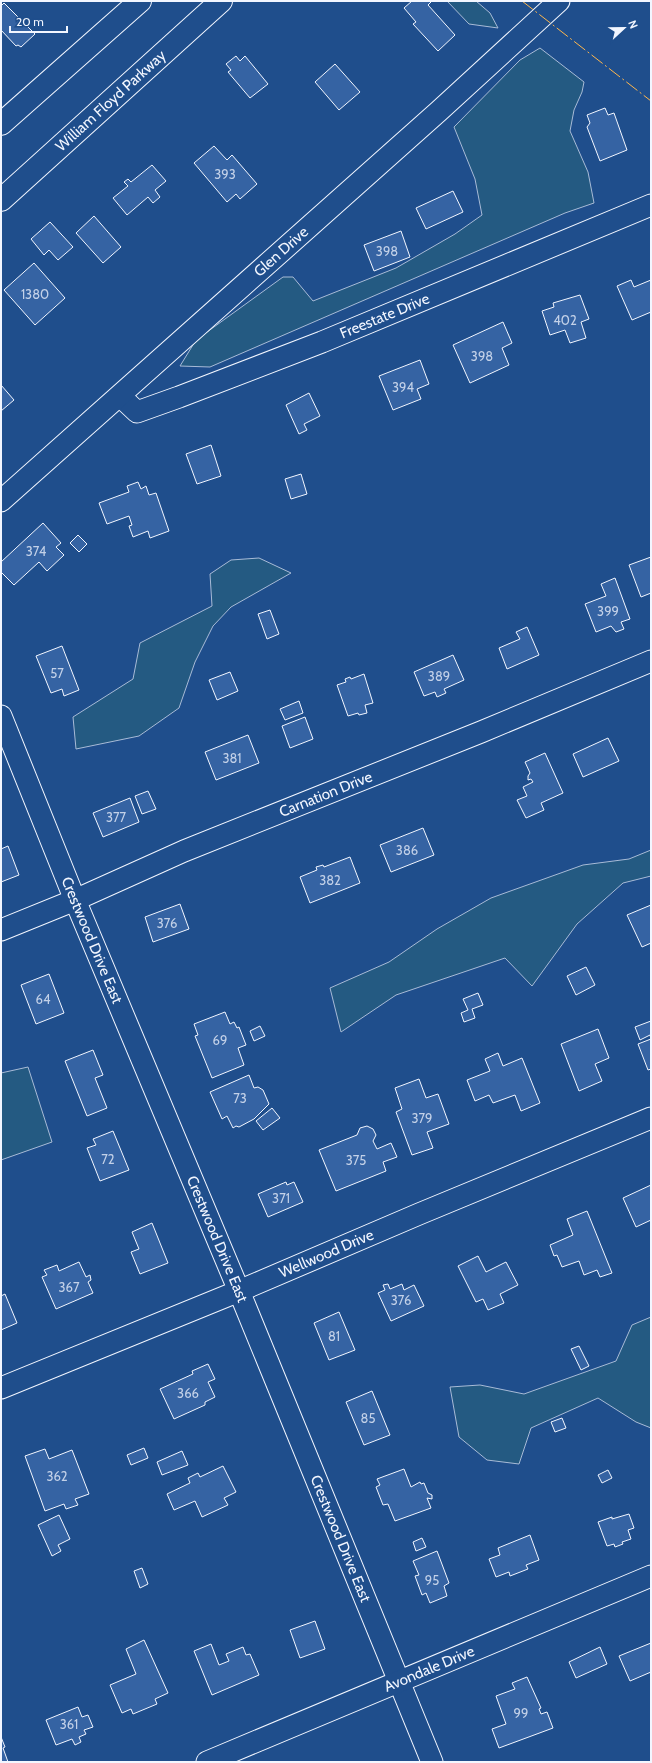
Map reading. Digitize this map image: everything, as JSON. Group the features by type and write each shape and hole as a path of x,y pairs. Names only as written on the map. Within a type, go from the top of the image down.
{"highway":[{"path":"1,124 140,1"},
{"name":"William Floyd Parkway","path":"1,200 221,1"}],"street":[{"name":"Glen Drive","path":"1,501 439,111 558,1"},
{"name":"Freestate Drive","path":"120,396 137,412 179,397 322,342 651,205"},
{"name":"Carnation Drive","path":"1,930 75,900 184,851 385,771 651,661"},
{"name":"Crestwood Drive East","path":"1,716 75,900 239,1291 432,1762"},
{"name":"Wellwood Drive","path":"1,1388 239,1291 419,1214 651,1118"},
{"name":"Avondale Drive","path":"207,1762 651,1576"}],"shaded area":[{"path":"447,1 476,1 490,13 498,28 469,24"},
{"path":"540,48 584,82 582,92 574,110 570,131 588,172 594,203 565,213 210,367 180,366 196,340 283,277 293,277 313,301 396,268 455,234 482,215 475,179 454,127 520,60"},
{"path":"259,558 291,573 231,607 213,626 195,662 179,708 139,736 76,749 73,717 133,679 140,643 212,606 210,574 231,560"},
{"path":"651,850 651,876 623,883 577,924 532,986 505,958 396,995 341,1032 330,988 389,962 437,929 491,898 583,865 629,859"},
{"path":"28,1067 52,1142 1,1160 1,1073"},
{"path":"651,1317 651,1428 636,1422 598,1398 531,1428 519,1464 487,1460 459,1437 450,1387 480,1385 524,1394 616,1361 632,1325"}],"building":[{"path":"412,1 432,1 428,5 455,35 438,51 413,24 416,22 404,8"},
{"path":"4,3 35,34 21,47 18,45 16,46 1,30 1,6"},
{"path":"236,56 240,61 245,56 268,84 250,98 228,72 231,70 226,64"},
{"path":"335,64 360,92 339,110 315,82"},
{"path":"605,108 608,115 614,113 627,150 600,161 587,127 590,123 587,115"},
{"path":"214,146 227,160 232,155 257,184 240,199 236,194 227,202 194,163"},
{"path":"152,165 166,181 155,190 160,197 153,203 148,197 127,215 113,198 128,186 124,182 128,179 131,182"},
{"path":"453,191 463,212 426,229 416,208"},
{"path":"94,216 121,247 103,263 76,233"},
{"path":"50,222 73,247 58,260 49,250 44,255 31,239"},
{"path":"401,231 410,257 374,271 364,245"},
{"path":"34,263 65,298 35,325 4,290"},
{"path":"631,280 634,287 651,280 651,312 632,320 617,286"},
{"path":"580,295 589,319 581,322 586,338 570,343 565,330 550,335 542,311 554,307 553,303"},
{"path":"503,322 512,343 502,348 509,365 470,383 453,345"},
{"path":"420,360 429,384 417,389 421,399 393,410 379,376"},
{"path":"1,385 14,400 1,411"},
{"path":"309,393 320,416 304,424 307,430 299,434 286,405"},
{"path":"211,445 221,476 197,484 186,454"},
{"path":"301,474 307,494 291,499 285,479"},
{"path":"138,482 141,489 146,486 149,495 156,493 169,531 150,538 148,531 133,537 129,526 132,525 129,516 107,524 99,503 129,492 127,486"},
{"path":"43,523 61,543 56,547 64,555 47,571 39,562 14,585 1,572 1,562"},
{"path":"78,535 87,544 79,552 70,543"},
{"path":"651,557 651,593 641,597 629,565"},
{"path":"615,578 630,619 621,622 624,629 616,632 611,626 596,632 585,604 606,596 601,584"},
{"path":"270,610 279,634 267,639 258,614"},
{"path":"527,627 539,655 507,669 499,648 520,639 516,632"},
{"path":"62,646 79,690 64,696 62,689 51,693 36,656"},
{"path":"453,655 464,680 444,689 446,693 437,697 435,692 424,696 414,672"},
{"path":"230,672 238,691 217,700 209,680"},
{"path":"364,674 373,703 365,705 367,713 359,715 358,713 348,716 337,685 346,682 345,679 350,677 351,679"},
{"path":"299,701 303,713 285,720 280,709"},
{"path":"305,717 313,739 290,748 282,726"},
{"path":"248,735 259,763 216,780 205,752"},
{"path":"608,738 619,761 583,777 573,754"},
{"path":"545,753 563,793 541,803 544,810 526,818 517,800 527,796 523,787 533,782 531,779 528,780 530,773 525,762"},
{"path":"148,791 156,809 142,814 135,796"},
{"path":"130,798 139,822 103,837 93,813"},
{"path":"423,828 434,855 391,872 380,845"},
{"path":"8,846 19,875 1,882 1,849"},
{"path":"350,857 360,883 310,903 300,877 317,870 316,867 323,865 324,867"},
{"path":"180,904 189,929 153,942 145,917"},
{"path":"651,905 651,943 642,947 627,915"},
{"path":"586,967 595,985 576,995 567,976"},
{"path":"49,974 64,1013 36,1024 21,985"},
{"path":"478,993 483,1005 472,1009 475,1018 464,1022 461,1013 468,1010 463,999"},
{"path":"225,1012 230,1024 234,1022 237,1028 239,1027 246,1045 238,1048 244,1065 212,1078 195,1036 198,1035 194,1024"},
{"path":"651,1021 651,1039 650,1035 640,1040 635,1027"},
{"path":"260,1026 265,1036 254,1041 250,1031"},
{"path":"598,1029 609,1058 595,1064 602,1081 579,1091 561,1044"},
{"path":"651,1039 651,1069 648,1070 638,1044"},
{"path":"93,1050 103,1075 95,1078 107,1108 87,1116 65,1061"},
{"path":"498,1053 503,1066 522,1058 540,1103 521,1111 515,1095 493,1103 489,1095 475,1101 467,1080 490,1071 485,1059"},
{"path":"249,1075 254,1088 258,1087 263,1090 269,1104 254,1119 239,1127 236,1126 233,1128 227,1116 222,1119 210,1092"},
{"path":"419,1079 426,1098 438,1094 449,1124 427,1132 433,1148 412,1155 396,1112 402,1109 395,1088"},
{"path":"272,1108 280,1118 263,1130 256,1121"},
{"path":"367,1126 373,1129 376,1135 373,1141 377,1149 391,1143 397,1157 383,1162 386,1171 336,1191 319,1150 357,1135 360,1128"},
{"path":"113,1131 129,1170 100,1181 87,1148 96,1145 93,1139"},
{"path":"286,1182 287,1185 294,1182 303,1202 268,1217 258,1194"},
{"path":"651,1185 651,1220 636,1227 623,1198"},
{"path":"587,1211 612,1273 600,1277 597,1270 584,1275 579,1261 562,1267 557,1255 554,1256 550,1245 573,1235 567,1219"},
{"path":"152,1223 168,1263 140,1274 131,1252 139,1249 132,1232"},
{"path":"478,1256 486,1272 506,1262 518,1285 500,1294 504,1303 488,1310 483,1299 476,1302 458,1266"},
{"path":"79,1262 86,1277 90,1275 91,1280 88,1282 93,1293 56,1309 42,1277 47,1275 44,1270 57,1265 59,1271"},
{"path":"388,1284 390,1289 402,1284 404,1290 414,1285 424,1306 391,1321 378,1293 385,1290 383,1285"},
{"path":"5,1294 17,1323 1,1330 1,1296"},
{"path":"339,1312 355,1350 329,1360 314,1323"},
{"path":"579,1346 589,1366 581,1370 571,1349"},
{"path":"208,1364 215,1379 208,1382 215,1397 205,1402 205,1405 174,1419 160,1389 193,1374 192,1371"},
{"path":"372,1391 390,1435 364,1445 346,1402"},
{"path":"562,1418 566,1428 555,1432 551,1422"},
{"path":"144,1448 148,1458 131,1465 127,1455"},
{"path":"45,1449 49,1459 72,1450 89,1494 75,1499 78,1505 66,1509 64,1504 45,1511 25,1456"},
{"path":"182,1451 188,1465 162,1475 157,1462"},
{"path":"223,1466 236,1492 224,1498 228,1505 202,1517 195,1501 174,1510 167,1494 190,1483 188,1478 198,1473 200,1477"},
{"path":"404,1469 411,1487 420,1482 421,1484 424,1483 428,1493 432,1495 432,1499 427,1498 431,1508 395,1521 388,1504 383,1505 376,1487 380,1485 377,1479"},
{"path":"608,1470 612,1478 602,1483 598,1475"},
{"path":"629,1514 634,1528 628,1530 631,1539 622,1542 623,1544 615,1547 614,1544 607,1546 598,1522 612,1517 612,1519"},
{"path":"59,1515 70,1539 58,1545 61,1551 52,1556 38,1525"},
{"path":"530,1535 539,1560 526,1565 528,1569 510,1576 509,1572 496,1577 489,1559 500,1555 498,1548"},
{"path":"422,1538 426,1547 416,1551 413,1542"},
{"path":"437,1551 449,1583 444,1586 447,1596 430,1603 426,1593 422,1595 415,1576 419,1575 413,1561"},
{"path":"142,1568 148,1584 140,1588 134,1571"},
{"path":"315,1621 325,1649 300,1658 290,1630"},
{"path":"144,1640 168,1693 155,1699 157,1704 133,1714 131,1709 122,1713 110,1685 136,1674 126,1649"},
{"path":"651,1643 651,1672 630,1681 619,1656"},
{"path":"211,1644 219,1665 229,1661 226,1654 243,1647 246,1655 250,1654 259,1675 212,1695 194,1651"},
{"path":"600,1647 607,1664 576,1678 569,1662"},
{"path":"527,1677 541,1708 539,1709 541,1714 547,1712 553,1728 499,1748 492,1729 506,1724 496,1696 515,1689 512,1683"},
{"path":"78,1707 82,1717 88,1715 93,1727 84,1730 86,1734 79,1737 81,1742 75,1745 72,1739 56,1745 46,1720"},
{"path":"1,1737 5,1747 3,1748 8,1762 1,1762"}],"power":[{"path":"522,1 651,101"}]}
